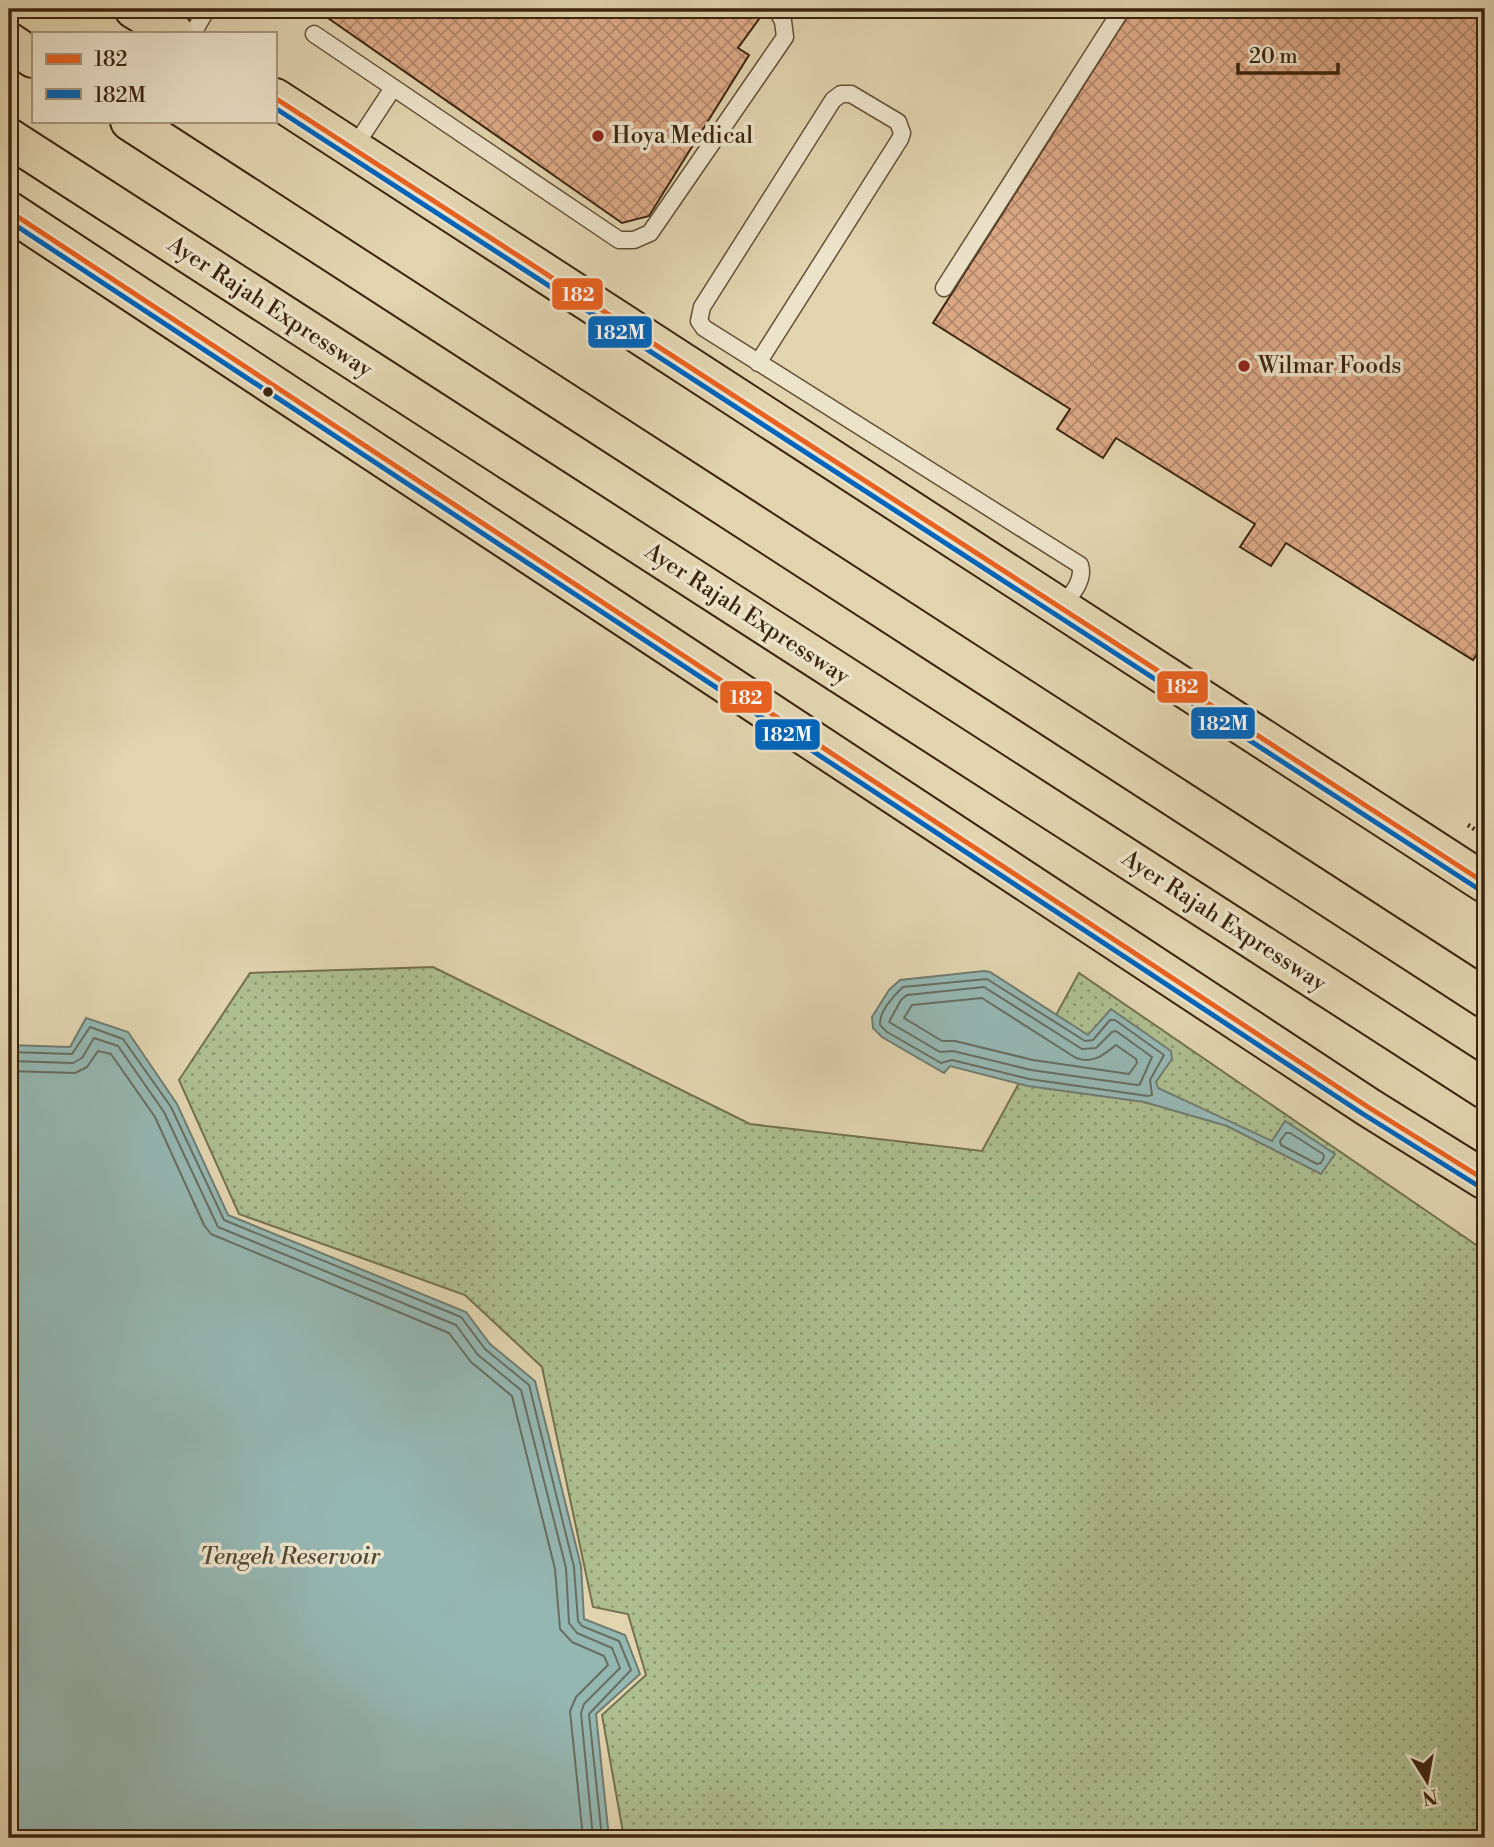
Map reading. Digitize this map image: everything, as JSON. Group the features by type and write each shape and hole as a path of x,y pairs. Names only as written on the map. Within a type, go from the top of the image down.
{"main road":[{"path":"134,9 172,32"},
{"path":"9,42 32,57"},
{"path":"276,99 1485,883"},
{"path":"132,122 1485,998"},
{"name":"Ayer Rajah Expressway","path":"9,138 1485,1089"},
{"path":"9,211 1368,1108 1485,1180"}],"lane":[{"path":"194,32 207,9"},
{"path":"314,34 620,240 634,240 650,233 785,37 783,21 776,9"},
{"path":"944,288 1122,9"},
{"path":"353,149 393,88"},
{"path":"758,363 901,139 898,122 851,94 841,94 833,100 702,307 699,321 704,328 758,363 1080,565 1080,580 1061,609"}],"green space":[{"path":"433,967 750,1124 982,1151 1079,973 1485,1251 1485,1838 624,1838 602,1715 646,1675 628,1614 593,1607 542,1367 465,1295 239,1214 179,1080 250,973"}],"water":[{"path":"990,972 1088,1035 1111,1009 1171,1051 1172,1059 1156,1082 1158,1088 1272,1141 1285,1121 1335,1154 1321,1174 1227,1126 1144,1102 1028,1086 950,1066 944,1073 882,1037 873,1028 872,1017 889,990 900,980"},
{"name":"Tengeh Reservoir","path":"86,1018 128,1032 177,1104 228,1215 466,1312 490,1344 535,1381 581,1566 584,1619 625,1635 640,1674 596,1714 609,1838 9,1838 9,1045 70,1047"}],"building":[{"name":"Hoya Medical","path":"315,9 744,9 759,19 738,48 749,55 649,216 622,223"},
{"name":"Wilmar Foods","path":"1132,9 1485,9 1485,641 1473,660 1286,543 1271,566 1240,547 1255,524 1116,438 1103,458 1057,429 1070,409 933,323"}],"transit line":[{"name":"182","path":"276,99 1485,883"},
{"name":"182M","path":"276,109 1480,890"},
{"name":"182","path":"9,211 1368,1107 1485,1180"},
{"name":"182M","path":"9,221 1363,1114 1480,1187"}],"place":[{"name":"Hoya Medical","path":"598,136"},
{"name":"Wilmar Foods","path":"1244,366"}]}
